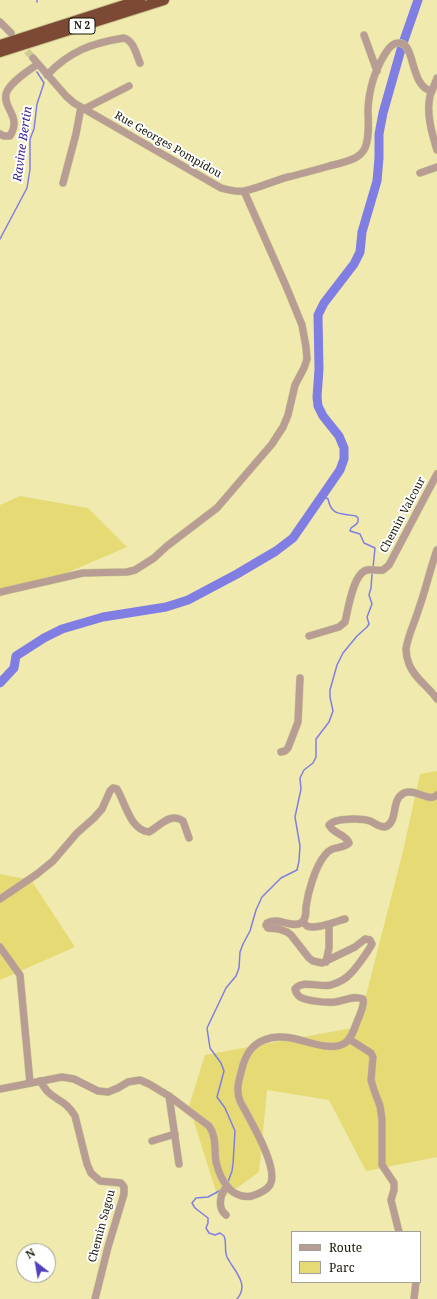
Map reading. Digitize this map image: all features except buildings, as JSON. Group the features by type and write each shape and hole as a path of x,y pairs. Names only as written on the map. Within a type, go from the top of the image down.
{"highway":[{"name":"N 2","path":"0,45 140,0"},
{"name":"N 2","path":"0,52 164,0"}],"street":[{"path":"0,22 11,33"},
{"path":"364,35 377,71"},
{"path":"47,75 58,63 83,48 124,38 129,39 131,42 140,63"},
{"path":"0,592 83,573 127,572 135,570 154,558 167,546 217,508 272,444 288,415 295,385 307,359 302,325 244,191 345,162 361,154 365,149 367,141 370,93 381,60 388,49 394,44 400,42 404,44 411,56 418,79 422,86 427,90 432,91"},
{"name":"Rue Georges Pompidou","path":"0,134 10,136 15,122 6,94 35,61 66,96 82,108 221,188 227,190 244,191"},
{"path":"437,78 429,102 429,112 437,150"},
{"name":"Rue Georges Pompidou","path":"82,108 129,86"},
{"path":"64,183 82,108"},
{"path":"420,173 437,168"},
{"name":"Chemin Valcour","path":"309,636 339,627 345,622 358,577 363,572 368,570 379,571 387,568 437,474"},
{"path":"437,550 431,565 420,607 408,638 406,654 415,675 432,691 437,699"},
{"path":"281,752 288,748 298,722 300,678"},
{"path":"0,899 37,874 53,861 77,833 102,809 110,791 113,788 120,792 130,817 144,831 149,832 169,818 175,817 183,821 189,838"},
{"path":"303,922 308,892 322,859 330,849 342,847 349,843 346,838 332,830 329,827 329,824 340,820 368,820 385,827 391,823 397,800 402,795 412,792 431,798 437,795"},
{"path":"303,922 307,926 311,927 329,924 345,919"},
{"path":"0,1089 66,1077 81,1082 98,1091 104,1092 113,1091 128,1082 140,1080 169,1096 205,1122 211,1129 215,1139 216,1162 227,1186 237,1194 247,1197 263,1191 268,1188 271,1182 268,1154 237,1094 238,1084 249,1051 262,1041 280,1036 290,1037 322,1046 344,1044 349,1039 364,1004 363,999 358,997 335,1002 325,1002 302,998 297,995 296,989 298,986 305,984 321,986 332,985 344,979 353,971 371,946 371,941 366,939 354,947 322,963 313,961 305,954 287,932 279,929 268,928 266,925 268,922 274,920 296,924 303,922"},
{"path":"326,962 329,948 329,924"},
{"path":"0,947 4,955 20,975 30,1083"},
{"path":"349,1039 371,1053 374,1057 372,1080 380,1106 382,1119 382,1165 394,1183 394,1190 391,1200 399,1231"},
{"name":"Chemin Sagou","path":"40,1081 50,1093 66,1103 75,1116 87,1164 91,1173 100,1181 121,1183 124,1187 124,1194 108,1247 95,1299"},
{"path":"169,1096 179,1164"},
{"path":"155,1138 174,1132"},
{"path":"226,1216 221,1207 221,1201 222,1193 227,1186"},
{"path":"414,1299 416,1283"}],"green space":[{"path":"20,496 88,508 127,547 57,577 0,597 0,505"},
{"path":"437,771 437,1157 366,1171 329,1100 267,1090 259,1172 219,1201 189,1106 205,1055 358,1027 403,851 420,774"},
{"path":"0,874 31,880 75,947 0,980"}],"waterway":[{"path":"0,683 14,668 16,656 44,638 62,629 103,617 166,607 188,600 276,551 293,538 340,470 344,459 344,448 339,436 323,416 318,406 318,315 324,303 354,264 360,252 362,232 377,181 379,134 383,113 402,46 418,0"},
{"name":"Ravine Bertin","path":"0,239 27,188 30,169 30,139 34,129 37,104 44,83 37,72"},
{"path":"323,496 328,499 332,509 338,513 356,516 358,518 357,523 351,528 350,531 360,534 364,543 375,548 373,568"},
{"path":"228,1182 233,1164 235,1131 225,1108 217,1097 224,1071 221,1063 210,1048 207,1028 226,988 236,976 239,968 240,952 250,931 256,910 262,897 281,878 297,870 300,846 295,817 301,789 300,778 304,770 313,763 316,757 316,739 329,722 333,711 330,690 337,665 343,653 369,624 367,617 372,604 369,595 372,574"},
{"path":"221,1190 208,1197 196,1198 192,1203 195,1208 208,1218 206,1228 209,1233 215,1235 220,1233 224,1236 227,1257 240,1278 242,1288 237,1299"}],"tunnel":[{"path":"20,43 33,58"}]}
